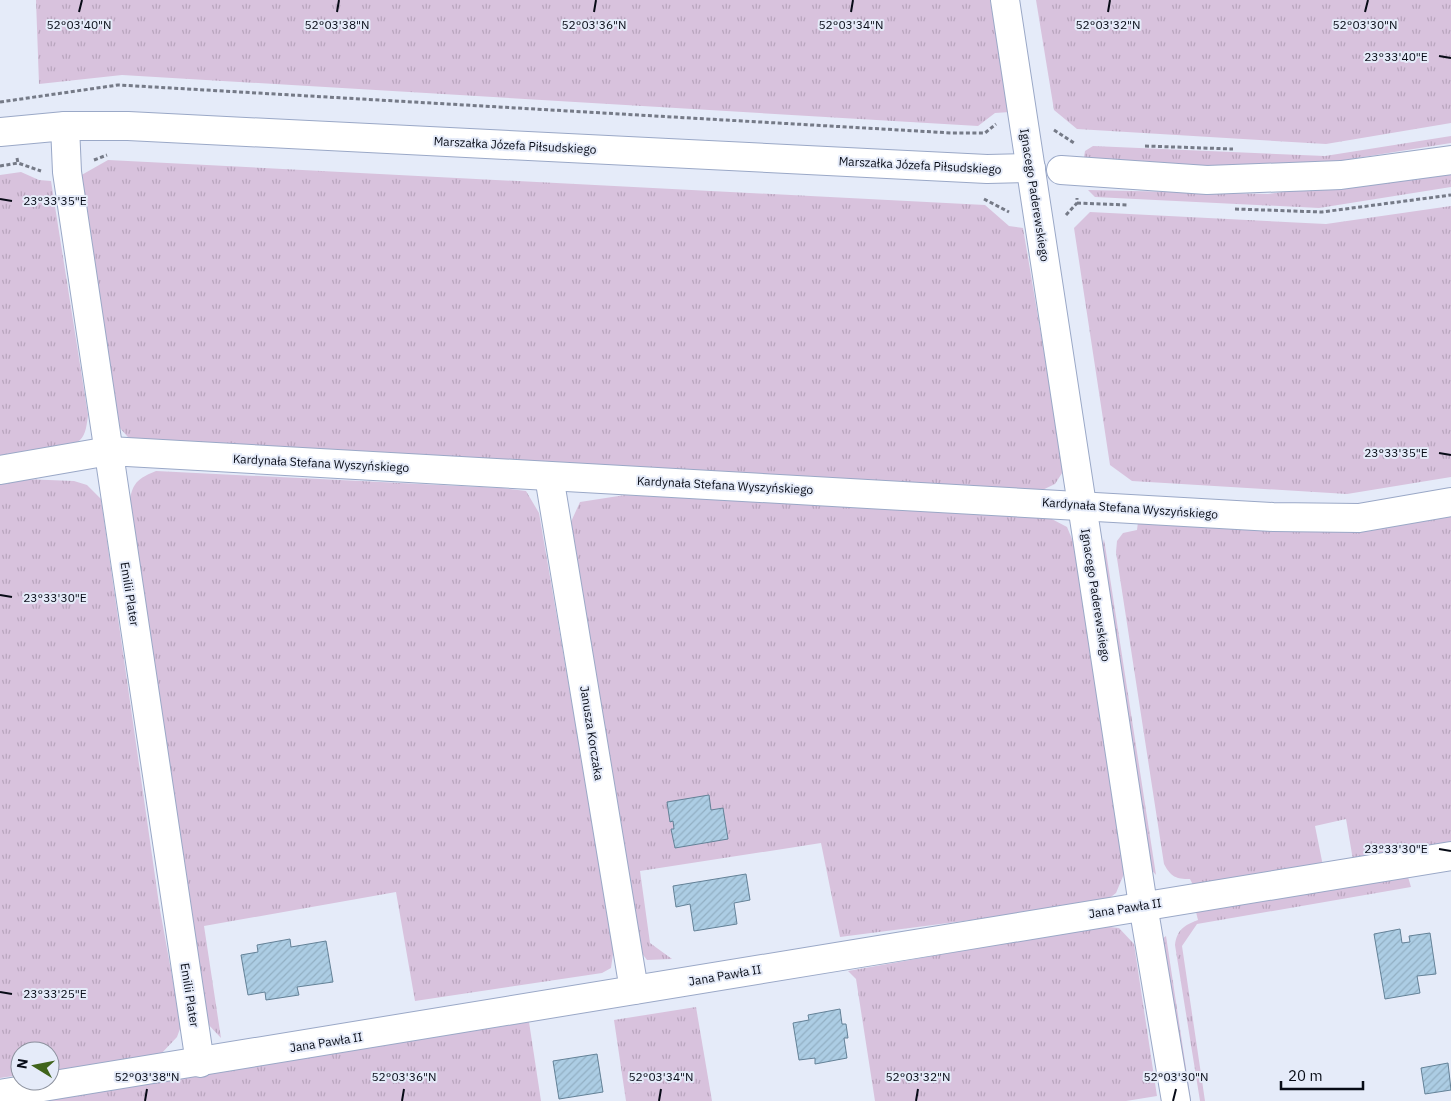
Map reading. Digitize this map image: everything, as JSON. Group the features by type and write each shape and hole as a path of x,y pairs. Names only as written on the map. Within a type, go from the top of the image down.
{"street":[{"name":"Ignacego Paderewskiego","path":"1005,0 1143,905 1176,1101"},
{"name":"Marszałka Józefa Piłsudskiego","path":"0,132 65,126 128,126 970,168 1031,168"},
{"name":"Emilii Plater","path":"65,126 65,161 200,1063"},
{"path":"1061,170 1207,180 1342,175 1451,160"},
{"name":"Kardynała Stefana Wyszyńskiego","path":"0,470 109,451 1254,516 1359,518 1451,502"},
{"name":"Janusza Korczaka","path":"549,476 634,990"},
{"name":"Jana Pawła II","path":"0,1094 200,1063 1143,905 1451,856"}],"path":[{"path":"0,102 118,85 951,133 984,133 997,123 1024,123 1052,129 1074,143 1084,143"},
{"path":"1143,146 1242,149"},
{"path":"0,166 18,163"},
{"path":"1061,220 1077,203"}],"green space":[{"path":"36,0 990,0 1010,112 995,113 978,126 122,75 39,84"},
{"path":"1036,0 1451,0 1451,123 1326,144 1077,129 1054,110"},
{"path":"1451,136 1451,143 1332,162 1262,170 1083,163 1085,151 1093,146 1325,156"},
{"path":"108,160 985,205 1009,226 1023,228 1064,470 1055,484 1034,494 135,445 119,427 78,177"},
{"path":"1451,168 1451,187 1319,208 1095,197 1088,190 1268,194"},
{"path":"21,172 39,180 51,181 88,415 84,435 73,444 53,451 0,458 0,175"},
{"path":"1451,206 1451,477 1347,494 1132,481 1110,465 1074,228 1090,212 1326,224"},
{"path":"156,471 502,488 526,491 539,513 614,947 611,968 602,973 415,1001 396,892 204,926 221,1038 206,1022 128,510 135,485 142,478"},
{"path":"23,479 74,481 87,485 101,499 159,904 181,1026 177,1037 159,1056 60,1070 60,1041 10,1041 10,1076 0,1078 0,483"},
{"path":"625,495 1048,517 1067,527 1077,551 1126,869 1116,893 1103,903 840,937 821,843 640,871 650,943 672,959 647,960 638,948 570,524 580,502"},
{"path":"1451,515 1451,845 1353,860 1346,819 1315,826 1323,866 1193,885 1190,879 1177,878 1169,872 1164,864 1116,552 1117,541 1123,533 1137,530 1138,522"},
{"path":"1104,539 1156,875 1149,867 1100,556"},
{"path":"1408,877 1411,887 1197,924 1182,946 1205,1101 1200,1101 1175,945 1179,932 1198,920 1196,912"},
{"path":"1101,926 1119,928 1134,944 1157,1096 1126,1101 875,1101 856,979 848,971"},
{"path":"1166,936 1191,1101 1185,1101 1162,939"},
{"path":"696,1007 712,1101 626,1101 614,1020"},
{"path":"529,1022 541,1101 36,1101"}],"building":[{"path":"709,795 711,810 723,808 728,839 675,848 671,829 674,829 673,821 670,822 667,802"},
{"path":"746,874 750,900 734,903 737,924 694,931 690,904 676,907 673,886"},
{"path":"1400,929 1402,943 1410,942 1409,936 1430,933 1436,974 1417,976 1420,993 1385,999 1374,934"},
{"path":"290,939 291,947 326,941 333,982 297,987 299,995 266,1000 265,992 248,995 241,955 258,952 257,945"},
{"path":"840,1009 842,1024 846,1024 848,1038 844,1038 847,1058 815,1064 815,1058 799,1060 793,1023 809,1020 808,1015"},
{"path":"597,1054 603,1092 559,1099 553,1061"},
{"path":"1448,1063 1451,1090 1425,1094 1421,1068"}]}
